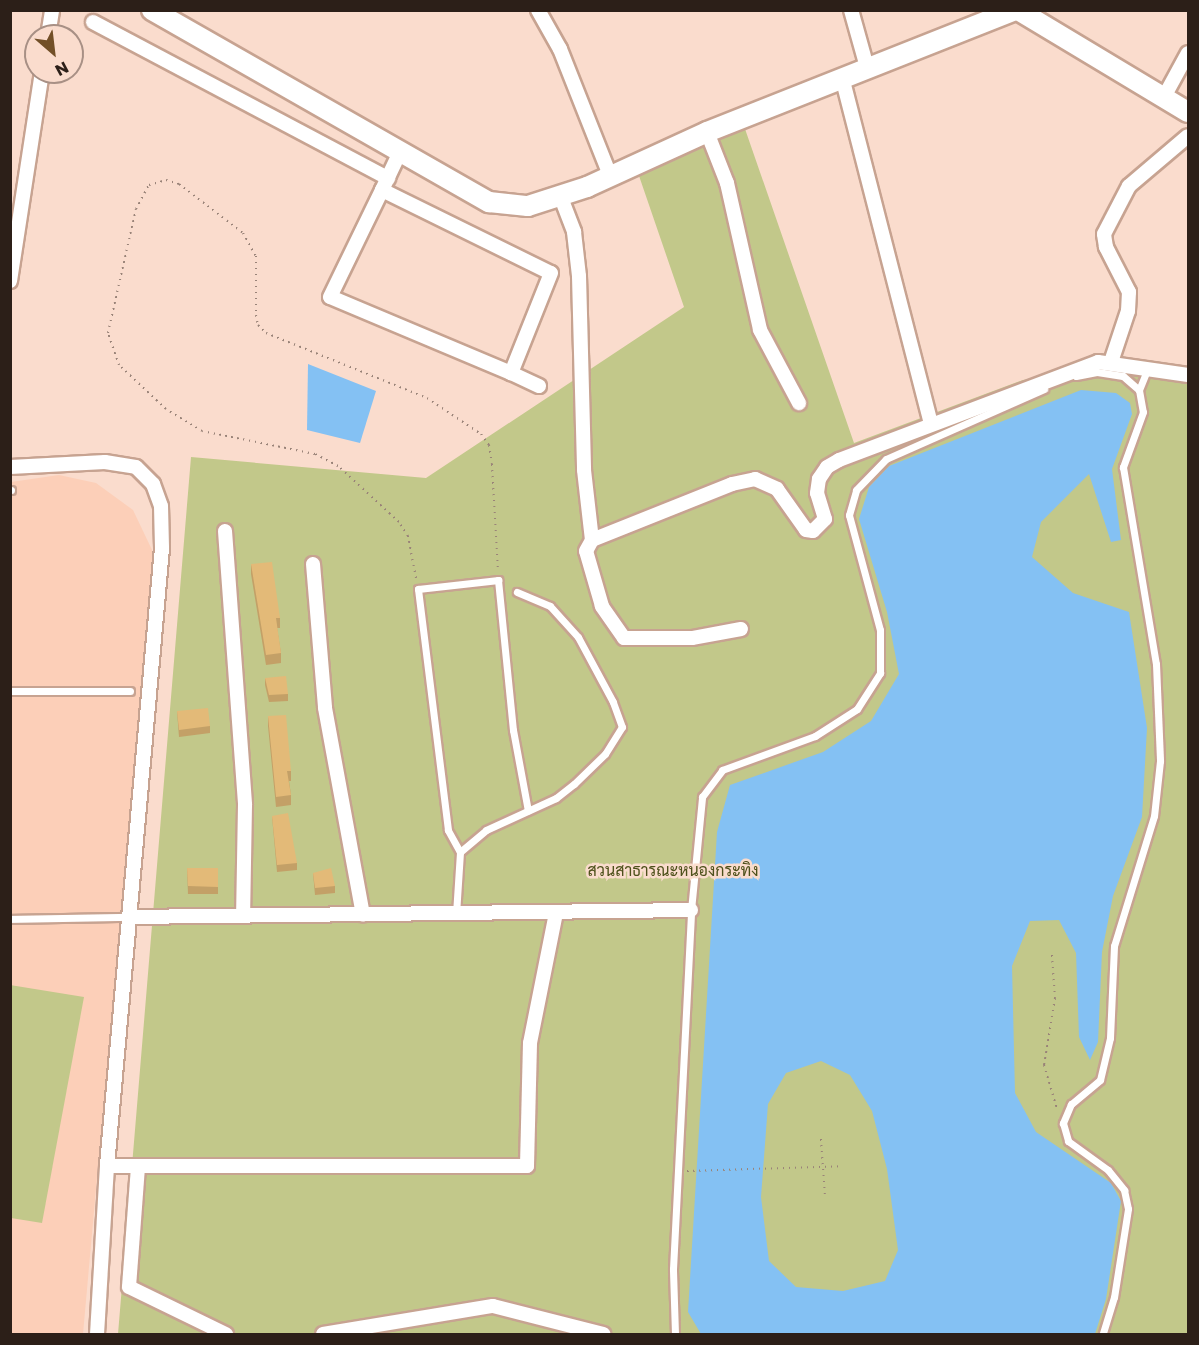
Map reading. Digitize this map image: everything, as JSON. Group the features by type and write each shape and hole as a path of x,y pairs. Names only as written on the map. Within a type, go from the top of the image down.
{"street":[{"path":"152,10 489,202 528,206 611,178 707,132 843,81 1016,10 1188,112"},
{"path":"538,10 560,49 611,178"},
{"path":"851,10 868,71"},
{"path":"93,22 551,273 511,373"},
{"path":"1164,97 1188,53"},
{"path":"843,81 931,423"},
{"path":"10,281 40,84"},
{"path":"707,132 727,183 760,330 799,403"},
{"path":"1111,362 1128,312 1128,292 1106,247 1104,234 1129,186 1188,136"},
{"path":"400,152 330,297 539,386"},
{"path":"560,195 574,232 579,276 584,470 592,540"},
{"path":"741,629 692,638 624,638 603,606 586,550 592,540 732,484 755,479 777,489 806,530 813,531 825,519 817,493 819,479 826,467 931,423 1098,362 1111,362 1188,375"},
{"path":"10,467 105,462 136,467 153,484 161,506 159,584 107,1166 97,1335"},
{"path":"225,531 245,806 243,915"},
{"path":"313,564 325,708 363,915"},
{"path":"129,917 691,910"},
{"path":"107,1166 527,1166 530,1043 556,913"},
{"path":"138,1167 129,1287 226,1335"},
{"path":"323,1335 493,1306 603,1335"}],"lane":[{"path":"1103,1335 1114,1298 1128,1209 1124,1190 1108,1170 1068,1141 1063,1123 1071,1104 1100,1080 1110,1038 1114,946 1154,816 1160,761 1156,664 1123,467 1143,412 1139,390 1148,368"},
{"path":"675,1335 678,1171 691,910 702,797 722,770 816,736 857,709 880,673 880,630 849,515 856,490 886,459 1070,378 1097,372 1123,376 1139,390"},
{"path":"456,914 460,852 448,830 418,589 498,580 513,730 528,811"},
{"path":"460,852 486,830 528,811 574,784 605,754 622,727 614,702 578,637 550,606 517,592"},
{"path":"10,692 130,691"},
{"path":"10,919 129,917"}],"path":[{"path":"418,589 414,556 399,522 338,466 315,454 202,431 166,409 118,365 108,333 136,209 149,185 166,180 179,184 243,233 256,256 256,315 258,325 266,333 427,398 481,434 489,445 492,464 498,580"},
{"path":"1052,955 1055,998 1044,1065 1063,1123"},
{"path":"821,1139 825,1196"},
{"path":"678,1171 842,1166"}],"shaded area":[{"path":"59,475 96,483 133,510 153,552 83,1334 11,1334 11,482"}],"green space":[{"name":"สวนสาธารณะหนองกระทิง","path":"744,126 854,443 1023,380 1111,367 1188,384 1188,1334 118,1334 191,457 426,478 684,307 637,170"},
{"path":"10,985 84,997 42,1223 11,1218"}],"water":[{"path":"308,364 376,391 360,443 307,430"},
{"path":"1081,390 1116,393 1130,403 1132,414 1112,469 1121,540 1111,542 1089,474 1041,522 1032,557 1073,593 1129,612 1147,728 1142,817 1113,896 1102,952 1098,1042 1090,1060 1079,1037 1076,953 1059,920 1030,921 1012,966 1015,1093 1036,1132 1111,1183 1121,1201 1106,1299 1095,1334 701,1334 688,1312 717,832 730,785 823,752 871,721 899,674 887,612 859,519 869,487 889,466","holes":["821,1061 850,1075 872,1111 887,1169 898,1250 885,1281 843,1291 796,1287 769,1261 761,1197 768,1104 786,1073"]}],"building":[{"path":"272,562 280,618 276,618 281,653 266,655 251,564"},
{"path":"286,676 288,694 269,695 265,678"},
{"path":"208,708 210,726 179,730 177,711"},
{"path":"286,715 291,771 287,771 291,795 276,797 268,716"},
{"path":"288,813 297,863 277,865 272,816"},
{"path":"187,868 218,868 218,887 188,886"},
{"path":"331,868 335,886 315,888 313,873"}]}
